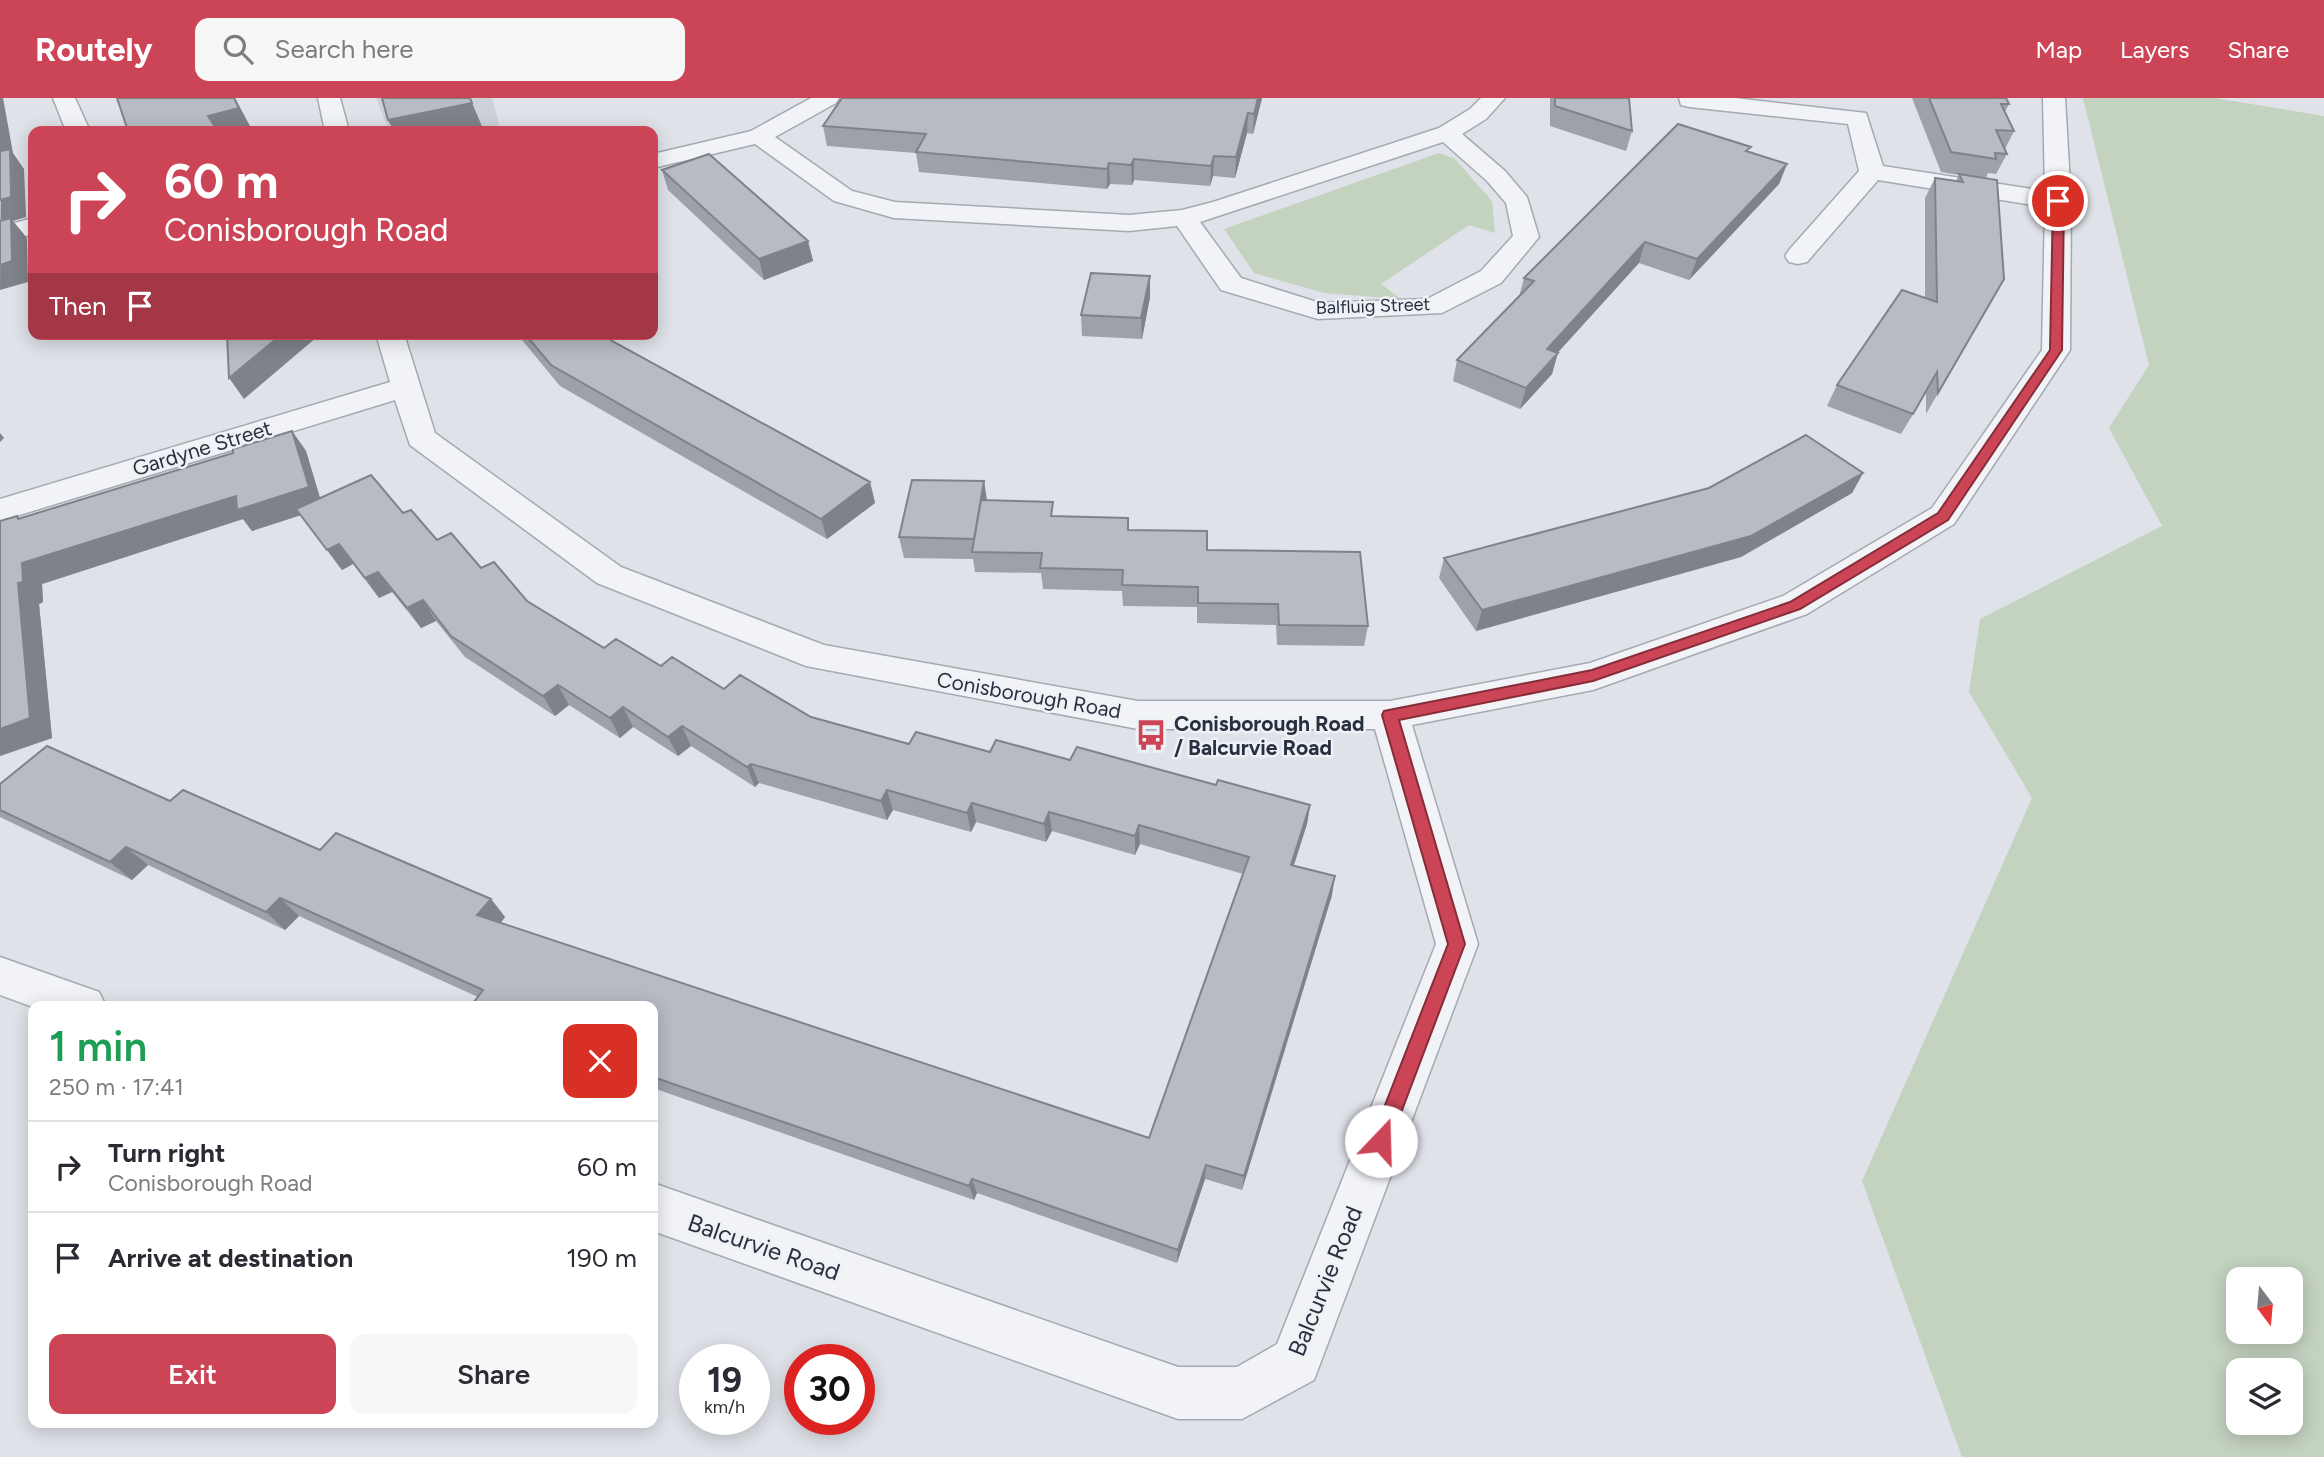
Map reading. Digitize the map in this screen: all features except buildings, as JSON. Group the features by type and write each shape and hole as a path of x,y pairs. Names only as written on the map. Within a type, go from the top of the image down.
{"street":[{"path":"64,98 76,126"},
{"path":"329,98 336,126"},
{"path":"658,160 759,136 828,98"},
{"path":"759,136 843,196 894,209 1129,223 1184,218 1447,133 1478,114 1494,98"},
{"name":"Conisborough Road","path":"392,340 421,438 609,575 819,657 1138,715 1390,715 1593,676 1795,605 1943,516 2056,350 2058,201 2054,98"},
{"path":"1689,100 1858,118 1872,172"},
{"name":"Balfluig Street","path":"1184,218 1231,285 1318,311 1432,307 1490,277 1526,237 1518,202 1496,176 1447,133"},
{"path":"1872,172 2058,201"},
{"path":"1798,256 1872,172"},
{"path":"0,235 28,227"},
{"name":"Gardyne Street","path":"0,510 405,387"},
{"name":"Balcurvie Road","path":"658,1209 1178,1393 1242,1393 1296,1362 1457,944 1390,715"},
{"path":"0,976 70,1001"}],"shaded area":[{"path":"376,98 492,98 500,126 387,126"}],"green space":[{"path":"2083,98 2214,98 2324,116 2324,1457 1962,1457 1862,1181 2032,798 1969,692 1980,619 2162,526 2109,428 2149,365"},
{"path":"1439,153 1455,159 1492,201 1495,233 1469,225 1381,284 1401,299 1324,293 1254,273 1224,229"}],"place":[{"name":"Conisborough Road / Balcurvie Road","path":"1151,735"}],"route":[{"path":"1381,1141 1457,944 1390,715 1593,676 1795,605 1943,516 2056,350 2058,201"}]}
